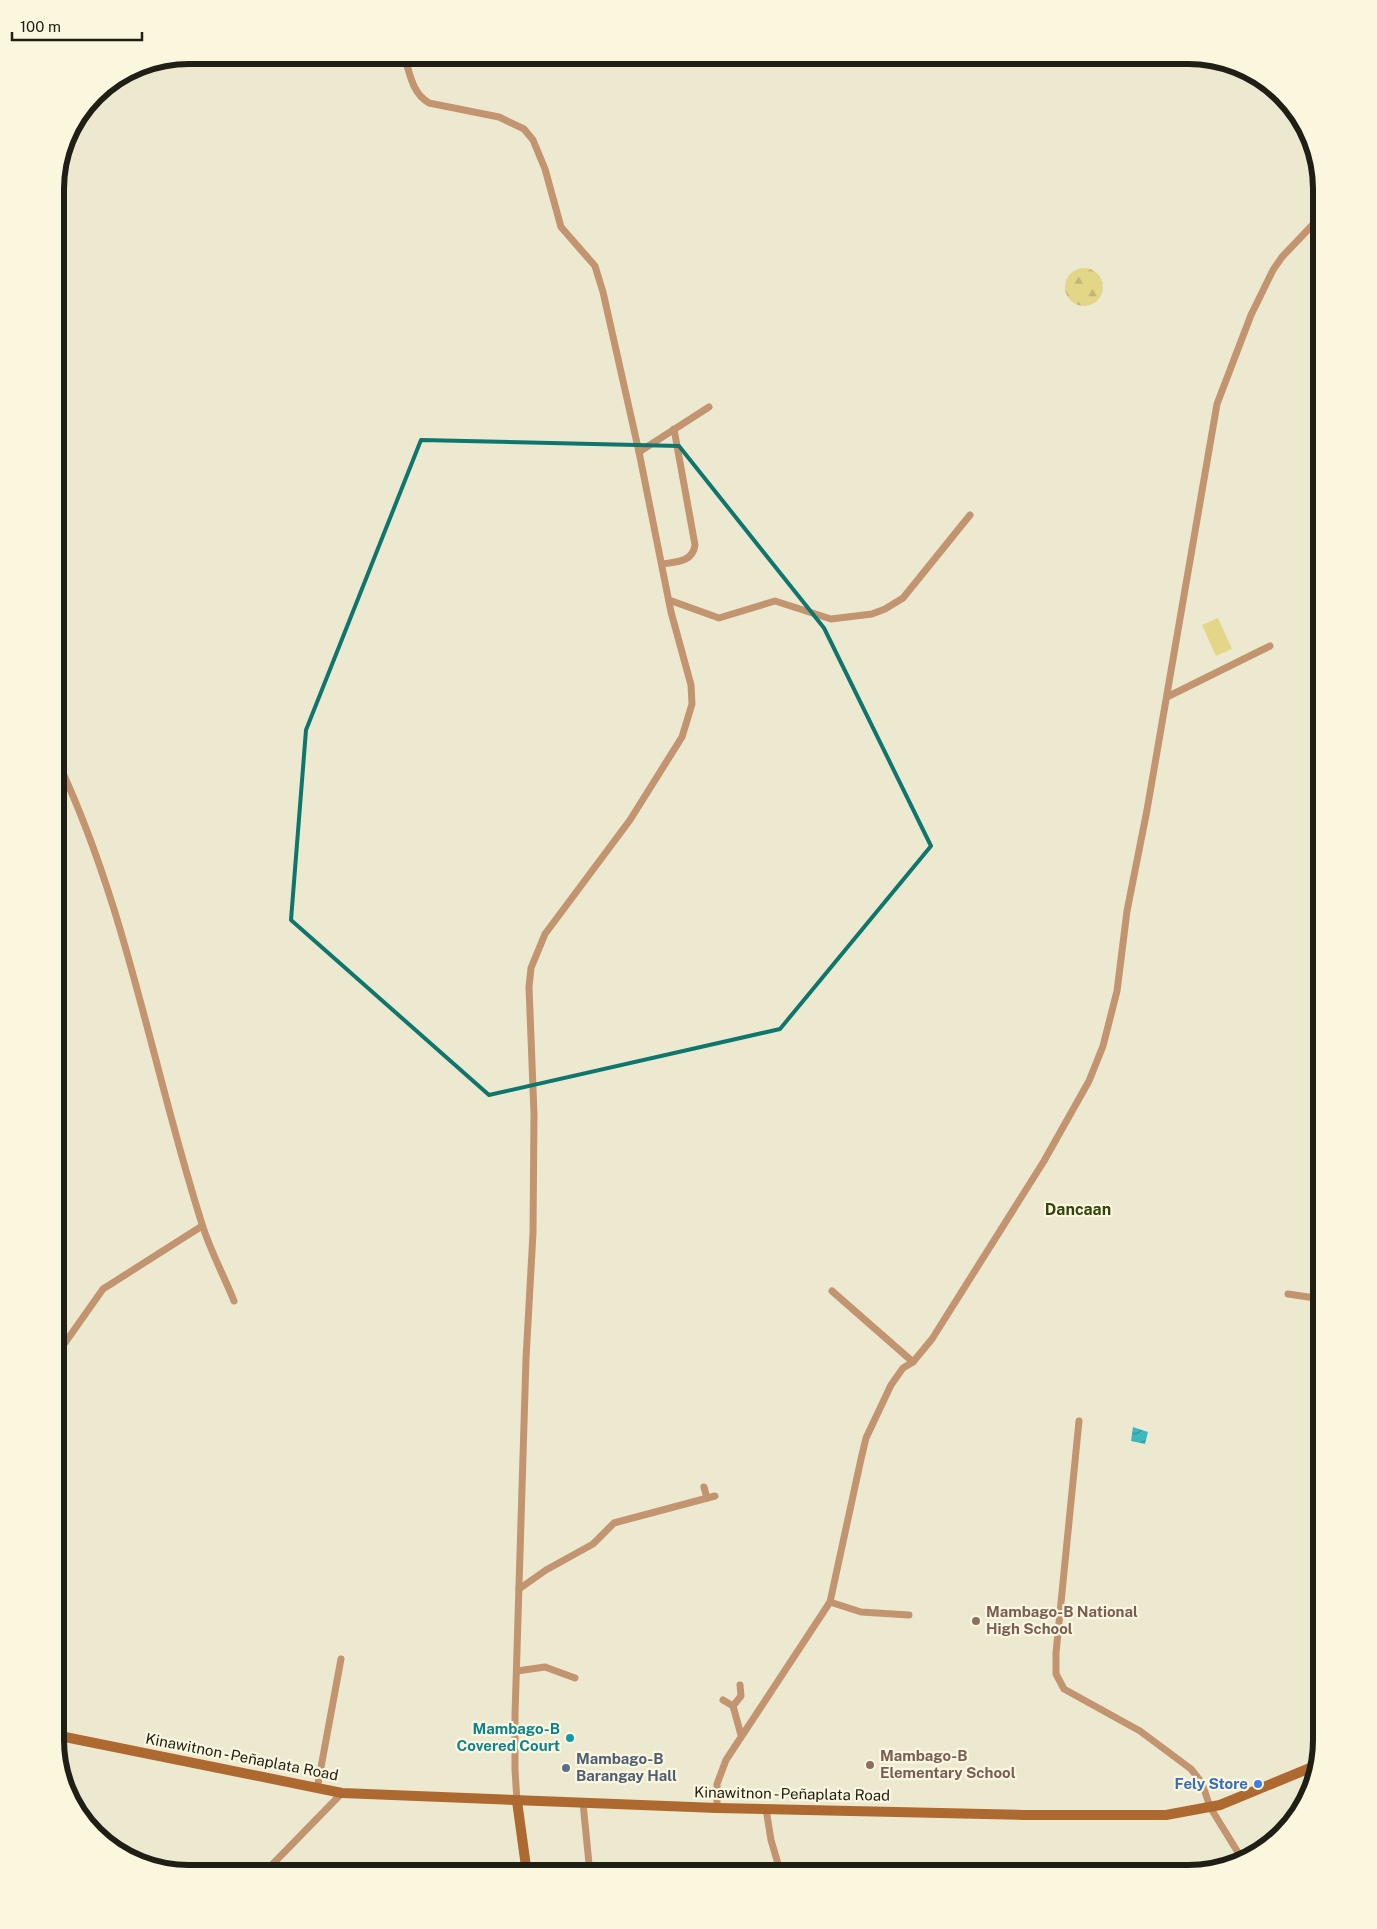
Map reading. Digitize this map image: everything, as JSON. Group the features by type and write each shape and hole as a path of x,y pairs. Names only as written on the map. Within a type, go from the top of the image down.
{"street":[{"path":"407,64 414,90 420,98 429,103 486,114 512,122 524,129 533,140 545,169 561,227 595,266 603,292 639,452 668,600 690,685 692,704 689,721 682,737 630,820 545,934 531,968 533,1233 526,1359 515,1770 525,1865"},
{"path":"717,1808 717,1784 721,1770 741,1735 791,1664 830,1602 866,1438 891,1385 903,1368 913,1362 932,1339 1044,1161 1089,1081 1103,1046 1117,991 1127,911 1167,697 1217,404 1251,315 1273,270 1282,257 1313,224"},
{"path":"639,452 709,407"},
{"path":"662,564 683,561 690,556 695,545 674,429"},
{"path":"668,600 720,618 775,601 831,619 872,614 885,609 903,598 970,515"},
{"path":"1167,697 1270,646"},
{"path":"64,778 106,882 126,944 202,1226 234,1301"},
{"path":"64,1344 103,1288 202,1226"},
{"path":"832,1291 913,1362"},
{"path":"1288,1294 1313,1298"},
{"path":"1079,1421 1056,1674 1064,1689 1124,1722 1180,1759 1198,1776 1210,1807 1239,1855"},
{"path":"704,1487 707,1498"},
{"path":"519,1589 546,1570 593,1544 614,1523 715,1496"},
{"path":"830,1602 861,1612 909,1615"},
{"path":"317,1789 341,1660"},
{"path":"517,1671 545,1667 575,1678"},
{"path":"733,1706 741,1696 740,1685"},
{"path":"723,1700 733,1706 741,1735"},
{"name":"Kinawitnon - Peñaplata Road","path":"64,1737 342,1793 717,1808 1137,1816 1174,1814 1210,1807 1310,1768"},
{"path":"271,1865 342,1793"},
{"path":"583,1804 589,1865"},
{"path":"766,1809 779,1865"}],"highlighted area":[{"path":"421,440 679,446 824,628 931,846 780,1029 489,1095 291,920 306,730"}],"green space":[{"path":"1084,268 1097,274 1103,287 1097,300 1084,306 1071,300 1065,287 1071,274"},
{"path":"1218,618 1232,649 1216,656 1202,625"}],"water":[{"path":"1133,1427 1148,1432 1145,1444 1131,1441"}],"place":[{"name":"Mambago-B National High School","path":"976,1621"},
{"name":"Mambago-B Covered Court","path":"570,1738"},
{"name":"Mambago-B Elementary School","path":"870,1765"},
{"name":"Mambago-B Barangay Hall","path":"566,1768"},
{"name":"Fely Store","path":"1258,1784"}],"district":[{"name":"Dancaan","path":"1078,1209"}]}
